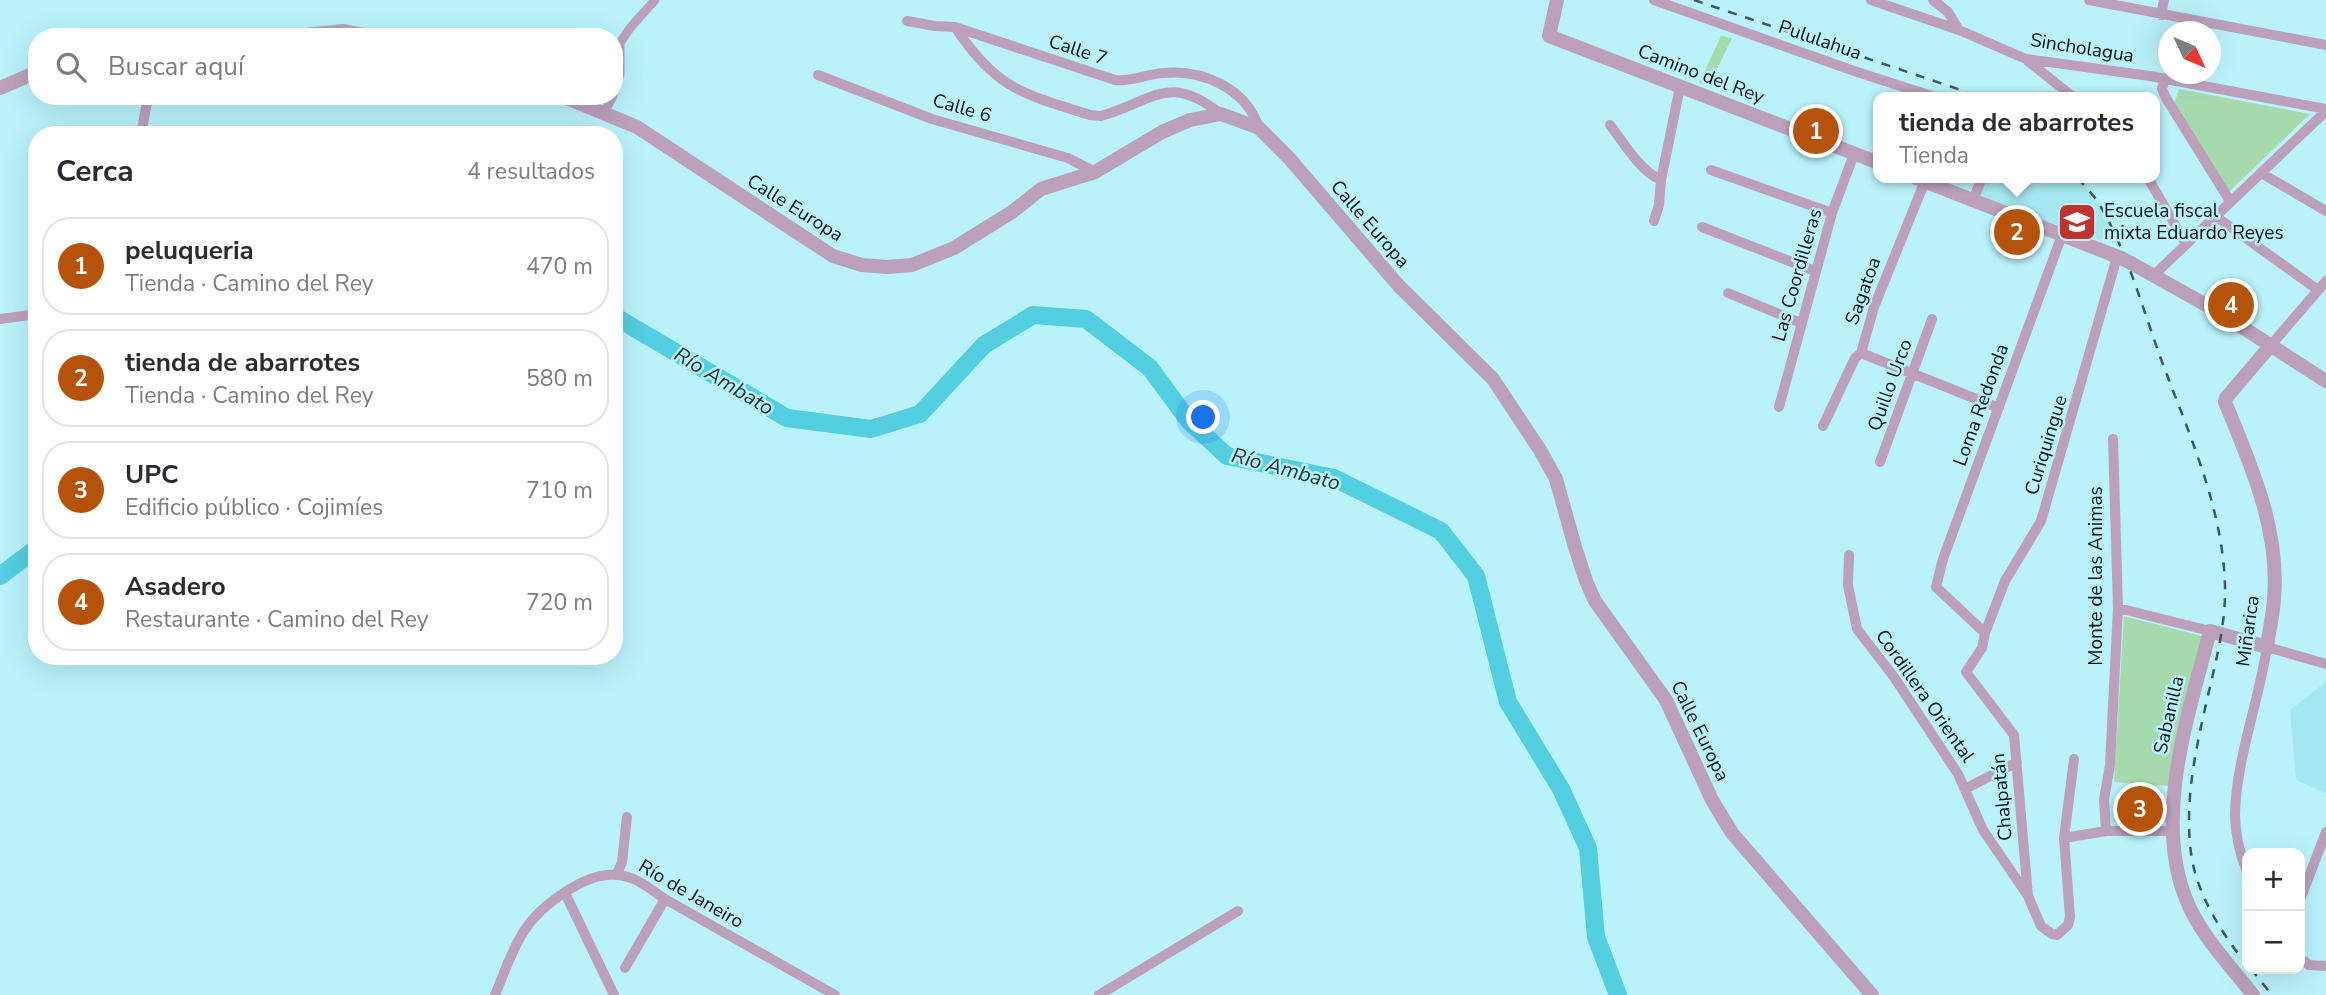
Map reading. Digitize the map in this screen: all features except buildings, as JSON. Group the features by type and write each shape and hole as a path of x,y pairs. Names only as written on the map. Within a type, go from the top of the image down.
{"street":[{"path":"623,38 655,0"},
{"name":"Camino del Rey","path":"1557,0 1549,36 1873,161"},
{"name":"Pululahua","path":"1654,0 1919,92"},
{"path":"1871,0 1959,30"},
{"name":"Sincholagua","path":"1933,0 1948,12 1959,30 2026,59 2158,78"},
{"path":"2090,0 2326,45"},
{"path":"2161,15 2164,0"},
{"name":"Calle 7","path":"907,21 955,27 1115,80 1188,72 1217,82 1238,96 1256,118 1259,128"},
{"path":"955,27 972,53 994,75 1023,94 1101,116 1168,91 1189,94 1221,114"},
{"path":"2026,59 2067,92"},
{"name":"Calle 6","path":"818,75 932,119 1068,158 1096,172"},
{"path":"0,88 28,76"},
{"path":"2164,84 2162,89 2166,98 2230,201"},
{"name":"Sincholagua","path":"2191,84 2326,110"},
{"path":"1654,221 1680,87"},
{"path":"143,126 146,105"},
{"name":"Calle Europa","path":"584,105 636,127 833,256 862,265 887,267 912,265 954,248 1041,189 1096,172 1162,132 1190,120 1221,114 1259,128 1289,158 1399,286 1493,379 1556,479 1574,547 1595,601 1666,699 1712,800 1732,833 1872,995"},
{"path":"604,113 608,105"},
{"path":"2154,275 2326,110"},
{"path":"1610,125 1634,156 1653,176 1661,180"},
{"name":"Las Coordilleras","path":"1779,407 1815,271 1854,154"},
{"path":"1711,170 1832,214"},
{"path":"2261,173 2326,211"},
{"name":"Sagatoa","path":"1919,183 1874,307 1861,354 1999,408"},
{"path":"1928,183 2062,235 2154,275 2326,381"},
{"path":"1973,200 1980,183"},
{"path":"2151,183 2186,244"},
{"path":"2215,216 2322,286 2271,345"},
{"path":"1702,227 1815,271"},
{"name":"Loma Redonda","path":"1985,633 1936,587 1943,559 2062,235"},
{"name":"Curiquingue","path":"1985,633 2005,581 2041,521 2123,260"},
{"path":"1728,293 1801,323"},
{"path":"0,319 28,315"},
{"name":"Quillo Urco","path":"1880,462 1932,319"},
{"name":"Miñarica","path":"2242,859 2235,815 2239,779 2274,601 2272,543 2255,474 2225,402 2271,345"},
{"path":"1822,426 1855,358 1861,354"},
{"name":"Monte de las Animas","path":"2106,831 2104,800 2110,765 2118,608 2113,439"},
{"name":"Cordillera Oriental","path":"1849,555 1848,585 1857,629 1894,677 1958,774 1983,830 2028,896 2041,926 2057,935 2064,932 2070,917 2064,838"},
{"path":"2118,608 2326,664"},
{"name":"Sabanilla","path":"2210,631 2182,738 2174,781 2175,856 2185,898 2200,926 2253,995"},
{"name":"Chalpatán","path":"1985,633 1982,648 1966,670 1966,675 2014,734 2028,896"},
{"path":"2074,759 2064,838 2106,831 2174,831"},
{"path":"1965,789 2017,762"},
{"path":"617,874 622,862 627,817"},
{"path":"2305,887 2326,832"},
{"name":"Río de Janeiro","path":"495,995 524,930 537,913 565,893 601,875 617,874 631,877 811,990 835,995"},
{"path":"565,893 614,995"},
{"path":"625,968 664,899"},
{"path":"1099,995 1238,911"},
{"path":"2305,961 2309,965 2326,966"}],"shaded area":[{"name":"Escuela fiscal mixta Eduardo Reyes","path":"1979,183 2082,183 2097,201 2118,243 2102,238 2101,241 2094,236 2086,236 2072,229 1973,200"},
{"path":"2326,682 2326,793 2296,780 2290,710"}],"green space":[{"path":"1721,36 1732,38 1709,86 1699,83"},
{"path":"2179,89 2310,114 2229,192 2174,104"},
{"path":"2124,616 2202,636 2168,786 2114,782"}],"waterway":[{"name":"Río Ambato","path":"623,321 787,418 871,429 920,414 984,345 1033,315 1086,319 1150,368 1189,421 1227,456 1334,478 1441,531 1476,576 1508,702 1561,789 1588,848 1596,937 1618,995"},
{"name":"Río Ambato","path":"0,576 28,555"}],"railway":[{"path":"1694,0 1966,92"},
{"path":"2082,183 2098,202 2126,259 2193,442 2218,527 2223,557 2224,612 2193,771 2189,832 2194,868 2204,898 2242,958"},
{"path":"2255,974 2272,995"}],"place":[{"name":"peluqueria","path":"1816,131"},
{"name":"Escuela fiscal mixta Eduardo Reyes","path":"2077,222"},
{"name":"tienda de abarrotes","path":"2017,232"},
{"name":"Asadero","path":"2231,305"},
{"name":"UPC","path":"2140,809"}]}
